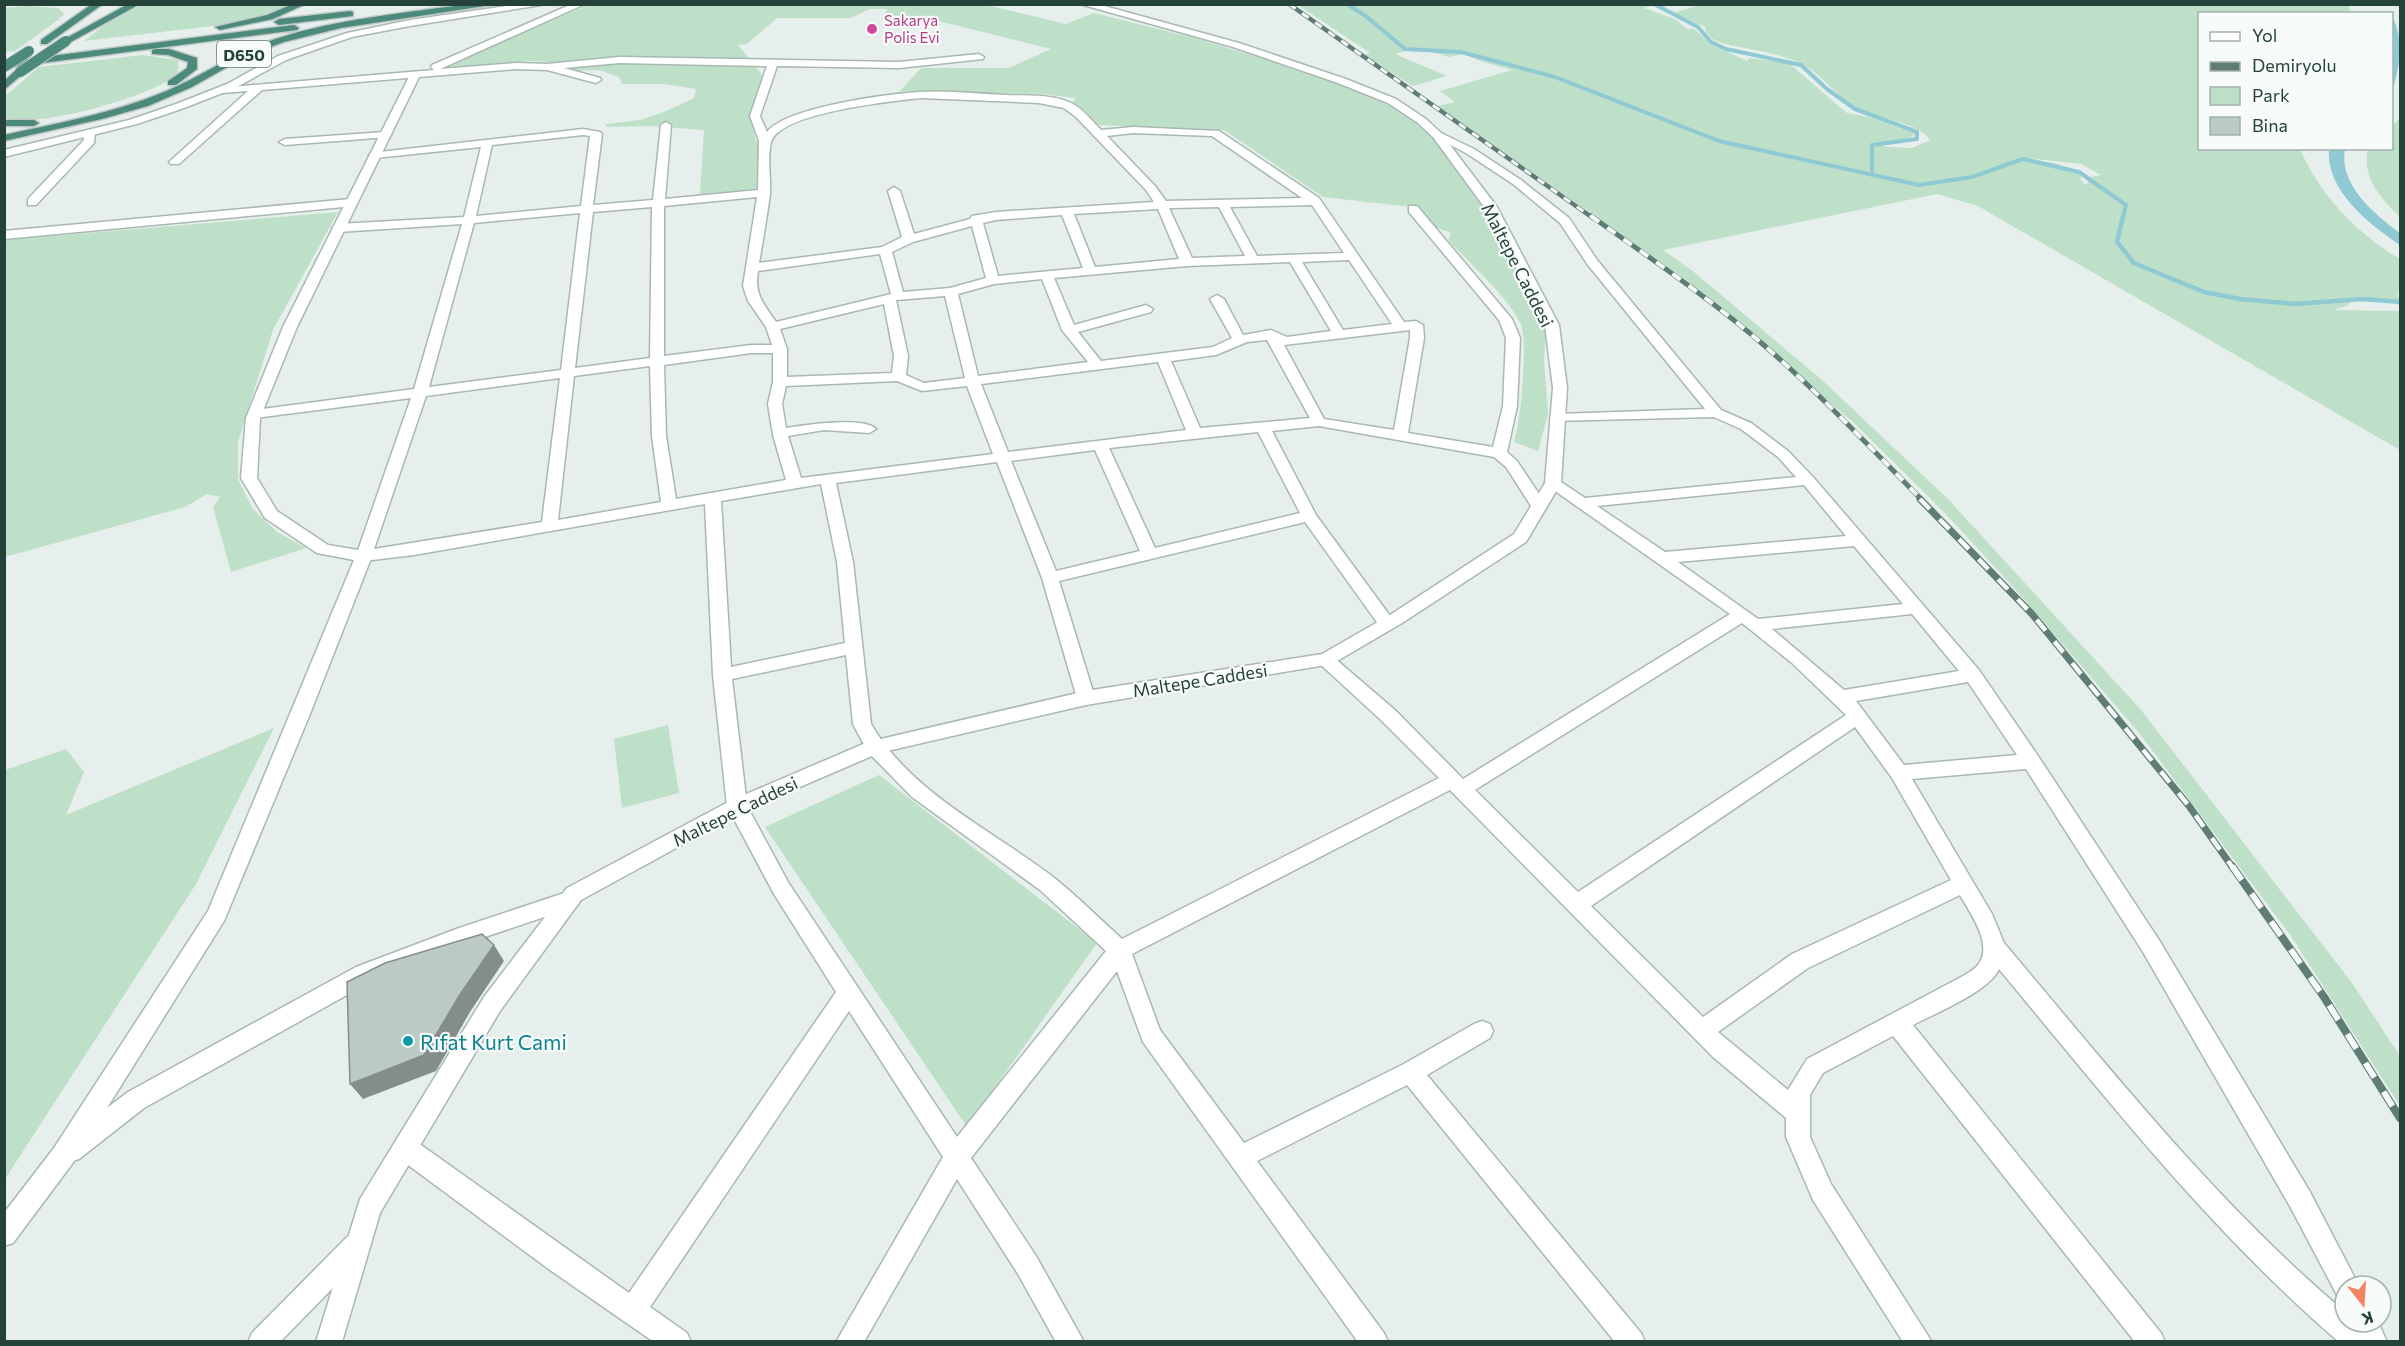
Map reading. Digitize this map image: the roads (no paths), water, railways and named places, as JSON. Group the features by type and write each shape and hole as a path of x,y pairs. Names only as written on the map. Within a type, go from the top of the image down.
{"highway":[{"path":"4,66 68,27 99,4"},
{"path":"4,85 116,4"},
{"path":"66,41 136,4"},
{"name":"D650","path":"107,44 228,26 277,15 302,4"},
{"path":"4,57 423,4"},
{"path":"4,66 484,4"},
{"name":"D650","path":"4,138 112,112 155,98 188,85 252,50 310,33 356,23 494,4"},
{"path":"68,27 76,8"},
{"name":"D650","path":"4,123 21,125 55,121 137,99 167,87 180,78 192,69 193,60 169,52 136,51 52,59"}],"street":[{"path":"4,153 152,116 222,90 282,58 350,35 410,23 543,4"},
{"path":"581,4 414,75 290,327 255,414 249,478 271,514 323,549 364,556 414,550 795,483 1195,433 1319,422 1499,453 1512,464 1539,506"},
{"name":"Maltepe Caddesi","path":"329,1341 369,1208 492,1004 574,894 737,806 875,747 1086,698 1326,660 1387,624 1520,538 1553,483 1560,388 1552,326 1491,207 1437,135 1422,121 1392,101 1342,81 1236,45 1084,4"},
{"path":"222,90 494,67 547,67 619,60 899,65 920,57 958,61 980,57"},
{"path":"773,64 755,116 765,141 764,193 749,286 773,327 780,349 780,382 775,404 780,433 795,483"},
{"path":"547,67 596,80"},
{"path":"176,162 259,87"},
{"path":"765,141 777,126 817,112 875,100 921,95 1039,100 1067,105 1099,134 1151,188 1162,206 1187,262"},
{"path":"666,125 657,204 657,362 659,436 669,504"},
{"path":"1099,134 1133,130 1215,133 1315,201 1400,326"},
{"path":"375,155 593,132 596,134 549,526"},
{"path":"32,202 90,141 89,133"},
{"path":"285,142 385,135"},
{"path":"1437,135 1470,151 1517,182 1565,221 1592,262 1716,413"},
{"path":"4,1234 63,1156 217,915 364,556 420,393 469,220 488,143"},
{"path":"894,191 909,239"},
{"path":"338,228 469,220 764,193"},
{"path":"751,268 885,250 909,239 976,219 996,216 1162,206 1315,201"},
{"path":"4,235 351,203"},
{"path":"1223,204 1253,260"},
{"path":"1413,209 1505,319 1513,338 1510,406 1499,453"},
{"path":"1067,212 1090,269"},
{"path":"976,219 993,280"},
{"path":"885,250 894,297 901,356 899,376"},
{"path":"773,327 894,297 951,292 993,280 1090,269 1187,262 1353,256"},
{"path":"1294,258 1339,334"},
{"path":"1046,274 1069,330 1099,367"},
{"path":"951,292 973,383 1050,578 1086,698"},
{"path":"1217,299 1239,339"},
{"path":"1069,330 1146,309"},
{"path":"780,382 899,376 922,387 973,383 1216,351 1239,339 1271,334 1286,341 1416,325 1417,338 1400,437"},
{"path":"1271,334 1319,422"},
{"path":"255,414 752,349 780,349"},
{"path":"1163,358 1195,433"},
{"path":"1557,418 1716,413 1746,426 1783,454 1808,480 1973,675 2031,761 2151,946 2301,1201 2340,1274"},
{"path":"780,433 824,426 869,429"},
{"path":"1263,428 1309,516 1387,624"},
{"path":"1100,445 1150,555"},
{"path":"828,479 845,562 862,724 875,747 919,792 1047,884 1120,950 1150,1035 1375,1341"},
{"path":"1581,503 1808,480"},
{"path":"1553,483 1663,558 1748,620 1798,659 1858,716 1899,772 1985,920 1995,948 2198,1187 2318,1307 2361,1341"},
{"path":"713,498 722,675 737,806 781,888 1027,1265 1071,1341"},
{"path":"1050,578 1309,516"},
{"path":"1663,558 1859,540"},
{"path":"849,1341 956,1158 1120,950 1458,784 1748,620 1916,608"},
{"path":"722,675 855,647"},
{"path":"1326,660 1389,716 1458,784 1721,1050 1798,1113"},
{"path":"1840,697 1973,675"},
{"path":"1577,904 1858,716"},
{"path":"1899,772 2031,761"},
{"path":"1702,1031 1800,962 1963,884"},
{"path":"63,1156 136,1100 364,974 467,934 570,900"},
{"path":"1919,1341 1822,1191 1798,1137 1798,1093 1815,1066 1971,983 1988,970 1995,948"},
{"path":"632,1311 848,993"},
{"path":"1897,1023 2152,1341"},
{"path":"1240,1157 1410,1072 1482,1031"},
{"path":"1410,1072 1632,1341"},
{"path":"405,1149 559,1261 678,1341"},
{"path":"261,1341 358,1244"}],"water":[{"path":"2393,18 2399,35 2400,54 2393,88 2393,46"},
{"path":"2329,150 2345,150 2344,162 2353,186 2370,208 2400,233 2400,245 2375,227 2351,204 2334,178"}],"waterway":[{"path":"1347,4 1367,17 1405,49 1461,52 1555,77 1719,141 1919,185 1972,177 2023,159 2079,172 2126,205 2123,218"},
{"path":"1654,4 1698,27 1711,42 1726,49 1801,65 1827,89 1855,109 1917,132 1917,139 1872,145 1872,173"},
{"path":"2123,216 2117,242 2134,263 2204,292 2240,299 2295,304 2363,299 2400,302"}],"railway":[{"path":"1289,4 1593,218"},
{"path":"1591,216 1658,263 1766,347 1826,403 1922,500"},
{"path":"1920,499 2032,614 2189,806 2233,868"},
{"path":"2232,866 2324,997 2400,1118"}],"place":[{"name":"Sakarya Polis Evi","path":"872,29"},
{"name":"Rıfat Kurt Cami","path":"408,1041"}]}
